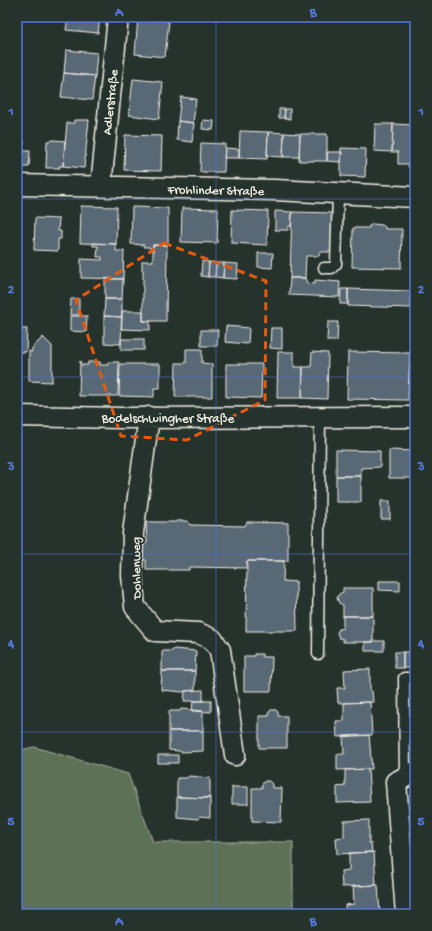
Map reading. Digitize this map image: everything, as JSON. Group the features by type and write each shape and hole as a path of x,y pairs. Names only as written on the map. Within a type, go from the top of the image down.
{"street":[{"name":"Adlerstraße","path":"101,186 118,17"},
{"name":"Frohlinder Straße","path":"17,185 275,190 415,197"},
{"name":"Bodelschwingher Straße","path":"17,416 415,416"},
{"name":"Dohlenweg","path":"149,417 133,533 132,575 136,607 156,631 198,633 212,639 220,650 236,755"},
{"path":"406,914 396,782 410,774"}],"lane":[{"path":"324,268 332,268 336,264 338,193"},
{"path":"318,654 320,417"},
{"path":"410,774 404,678 415,678"}],"highlighted area":[{"path":"164,243 266,281 265,400 187,440 121,436 76,300"}],"green space":[{"path":"34,747 128,774 153,842 293,842 293,914 17,914 17,751"}],"building":[{"path":"68,17 100,17 98,33 66,30"},
{"path":"138,18 169,21 165,57 135,54"},
{"path":"66,50 97,53 95,76 64,73"},
{"path":"64,73 95,76 92,100 61,97"},
{"path":"133,79 163,82 159,119 129,115"},
{"path":"181,97 196,99 193,123 178,121"},
{"path":"279,109 285,109 284,118 279,118"},
{"path":"285,109 290,109 290,119 284,118"},
{"path":"74,120 89,120 84,168 63,166 67,123 74,123"},
{"path":"203,120 214,121 213,130 202,129"},
{"path":"178,121 194,123 192,142 177,140"},
{"path":"375,124 393,124 392,152 374,151"},
{"path":"393,124 415,125 415,167 408,167 409,164 398,164 398,152 392,152"},
{"path":"240,131 268,132 267,159 239,158"},
{"path":"268,132 284,133 283,157 267,156"},
{"path":"284,133 300,134 299,157 283,157"},
{"path":"300,134 327,134 327,161 299,161"},
{"path":"125,135 162,136 161,171 124,170"},
{"path":"17,141 24,141 23,151 30,151 29,167 17,167"},
{"path":"47,141 65,141 63,166 59,166 60,168 46,168"},
{"path":"201,143 225,144 224,172 200,172"},
{"path":"225,148 239,149 239,158 224,158"},
{"path":"341,148 366,149 365,177 341,176"},
{"path":"327,152 342,152 341,162 327,161"},
{"path":"81,206 117,207 116,244 80,243"},
{"path":"132,207 168,208 168,245 153,245 153,250 150,250 150,247 144,247 144,245 131,244"},
{"path":"182,208 218,209 217,243 181,242"},
{"path":"232,210 268,211 267,245 231,243"},
{"path":"275,211 292,212 291,226 289,226 288,230 275,230"},
{"path":"292,212 333,213 332,252 320,252 319,256 306,256 305,278 290,278"},
{"path":"35,218 59,219 58,231 61,231 61,239 58,239 58,251 34,250"},
{"path":"373,224 382,225 385,229 402,229 401,268 352,267 353,228 369,228 369,226"},
{"path":"93,243 116,244 116,251 124,251 123,279 81,278 81,259 102,260 102,257 97,257 98,246 93,246"},
{"path":"153,245 167,245 166,321 143,321 142,261 153,261"},
{"path":"413,250 415,250 415,276 412,276"},
{"path":"258,253 273,253 272,268 258,267"},
{"path":"202,261 209,262 208,277 201,276"},
{"path":"209,262 216,263 215,277 208,277"},
{"path":"216,263 224,263 223,278 215,277"},
{"path":"224,263 238,264 237,279 223,278"},
{"path":"290,278 305,278 307,283 315,284 315,280 340,282 339,297 289,295"},
{"path":"105,279 123,279 122,299 105,299"},
{"path":"341,289 348,289 348,304 340,304"},
{"path":"348,289 411,291 411,308 348,306"},
{"path":"71,299 79,299 79,315 70,315"},
{"path":"105,299 122,299 122,317 104,316"},
{"path":"122,311 143,311 143,321 150,321 150,330 121,329"},
{"path":"70,316 87,316 86,332 70,331"},
{"path":"104,316 122,317 121,344 104,343"},
{"path":"328,322 338,322 337,341 327,341"},
{"path":"226,326 249,328 248,344 225,342"},
{"path":"271,328 282,328 282,349 270,348"},
{"path":"19,329 27,329 26,352 18,352"},
{"path":"201,330 218,330 217,346 201,346"},
{"path":"411,331 415,331 415,396 409,395"},
{"path":"43,337 52,346 52,382 29,381 29,351 32,352 32,348"},
{"path":"121,339 144,339 144,350 121,350"},
{"path":"186,349 202,349 202,363 212,364 212,397 175,397 176,363 186,363"},
{"path":"278,352 294,352 294,367 303,367 302,398 277,398"},
{"path":"312,352 328,353 327,399 302,398 303,367 311,367"},
{"path":"348,352 410,353 408,400 347,399"},
{"path":"80,361 81,365 88,365 88,362 100,362 100,365 108,365 108,362 119,362 118,396 79,396"},
{"path":"120,364 160,364 160,388 154,388 154,397 119,396"},
{"path":"226,364 262,364 261,398 226,397"},
{"path":"336,450 380,451 380,467 361,468 361,476 336,476"},
{"path":"389,450 415,451 415,478 389,478"},
{"path":"336,476 361,476 361,502 336,502"},
{"path":"381,501 390,501 390,519 381,519"},
{"path":"188,521 190,525 245,526 247,522 288,523 288,561 247,561 246,568 189,567 189,570 146,570 146,560 144,560 143,557 143,546 144,543 147,543 146,522"},
{"path":"247,561 284,561 283,581 297,582 297,631 246,631"},
{"path":"379,581 400,581 400,591 379,590"},
{"path":"343,588 373,588 373,616 343,616 343,605 339,603 337,598 339,594 343,592"},
{"path":"343,616 373,616 373,642 343,642 343,639 339,638 337,633 339,629 343,628"},
{"path":"384,641 384,651 365,651 365,642"},
{"path":"174,649 196,651 195,671 162,671 162,651 172,651"},
{"path":"395,652 403,652 403,668 395,668"},
{"path":"403,652 411,652 411,668 403,668"},
{"path":"411,652 415,652 415,668 411,668"},
{"path":"254,654 262,654 262,657 272,657 271,691 244,691 244,656 254,656"},
{"path":"370,669 370,691 372,691 373,702 338,703 337,688 345,688 344,670"},
{"path":"162,671 195,671 195,690 183,692 161,690"},
{"path":"203,690 203,701 184,701 185,691"},
{"path":"412,692 415,692 415,707 413,708"},
{"path":"193,701 211,701 211,712 192,711"},
{"path":"370,702 372,735 337,737 336,721 344,721 344,703"},
{"path":"181,709 203,711 203,731 169,731 169,711 180,711"},
{"path":"271,710 276,710 278,712 278,716 287,716 287,748 259,748 259,716 269,716 269,712"},
{"path":"169,731 203,731 203,751 181,752 169,750"},
{"path":"369,735 372,769 337,770 337,754 344,754 343,736"},
{"path":"158,755 178,755 178,763 158,763"},
{"path":"368,769 370,802 337,803 337,787 345,786 345,770"},
{"path":"189,776 210,778 210,798 177,797 177,778 187,778"},
{"path":"265,781 269,781 272,784 272,788 282,788 281,822 252,821 252,788 262,788 262,784"},
{"path":"232,787 248,787 248,804 232,804"},
{"path":"177,797 210,798 210,818 200,817 198,819 177,817"},
{"path":"369,820 369,843 371,843 372,852 337,854 336,838 344,837 344,821"},
{"path":"374,852 376,885 342,887 341,871 349,870 349,853"},
{"path":"378,885 380,914 346,914 345,905 354,904 353,886"}]}
